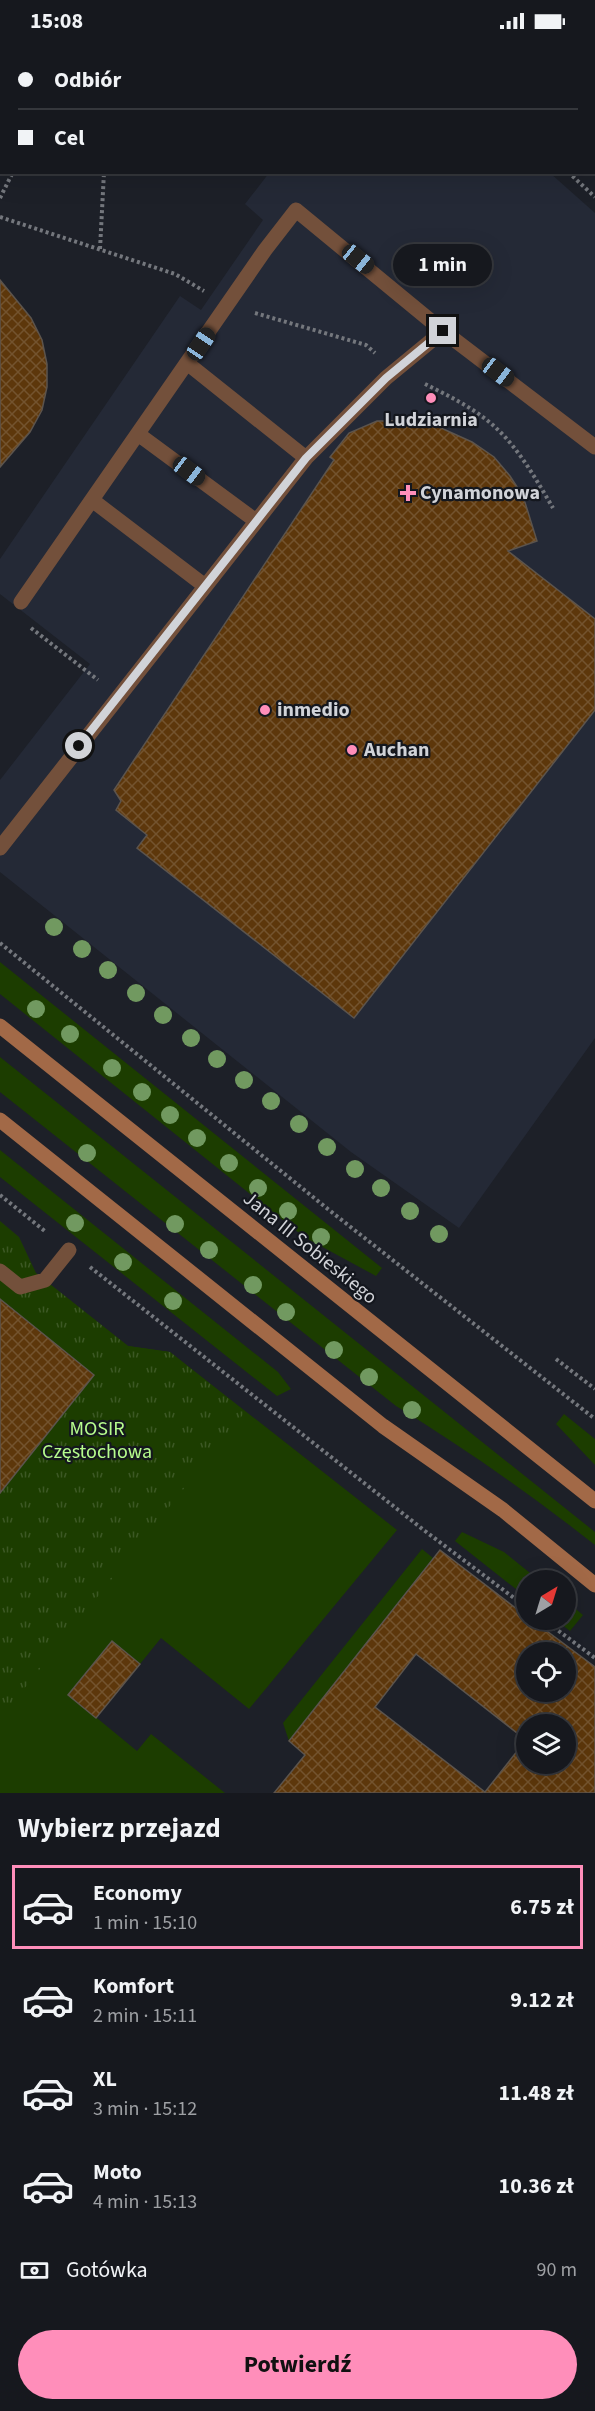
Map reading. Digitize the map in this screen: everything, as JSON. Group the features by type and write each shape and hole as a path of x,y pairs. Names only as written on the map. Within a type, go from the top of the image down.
{"street":[{"name":"Jana III Sobieskiego","path":"0,1026 595,1502"},
{"path":"0,1120 383,1426 503,1510 595,1585"}],"lane":[{"path":"21,602 227,305 296,210 443,331 595,447"},
{"path":"0,848 306,458 397,369 443,331"},
{"path":"187,363 306,458"},
{"path":"138,434 256,521"},
{"path":"92,500 205,586"},
{"path":"0,1271 20,1287 45,1280 69,1250"}],"path":[{"path":"0,198 12,174"},
{"path":"100,249 104,174"},
{"path":"570,174 595,197"},
{"path":"0,217 175,274 227,305 366,345 397,369 457,400 496,428 531,471 553,508"},
{"path":"27,626 118,695"},
{"path":"0,943 329,1210 595,1419"},
{"path":"0,1195 425,1531 516,1599"},
{"path":"556,1359 595,1389"},
{"path":"557,1630 595,1658"}],"shaded area":[{"path":"268,174 551,174 595,213 595,1038 459,1228 351,1152 0,872 0,780 90,664 0,594 0,559 180,296 201,310 263,220 245,204"}],"green space":[{"path":"0,962 382,1268 376,1276 304,1237 0,994"},
{"path":"0,1057 595,1532 595,1545 497,1472 396,1406 0,1092"},
{"path":"0,1150 278,1372 291,1389 277,1396 0,1177"},
{"name":"MOSIR Częstochowa","path":"0,1221 19,1237 36,1273 128,1346 170,1352 245,1412 0,1719"},
{"path":"52,1286 128,1346 170,1352 397,1530 249,1709 161,1638 140,1664 69,1695 137,1751 151,1734 225,1793 0,1793 0,1493"},
{"path":"564,1414 595,1439 595,1465 556,1424"},
{"path":"462,1532 504,1552 526,1570 516,1570 516,1589 455,1541"},
{"path":"422,1549 433,1558 289,1741 283,1723"},
{"path":"576,1609 583,1615 576,1624"}],"building":[{"path":"0,280 31,318 42,340 47,364 47,387 42,410 30,432 0,467"},
{"name":"Auchan","path":"377,421 430,423 472,442 494,457 510,476 523,496 537,541 508,551 595,619 595,710 354,1018 137,848 147,835 116,810 121,801 114,790 334,460 330,457 349,433"},
{"path":"0,1299 94,1375 0,1493"},
{"path":"440,1550 516,1608 516,1630 545,1630 561,1642 516,1642 516,1702 576,1702 576,1653 595,1667 595,1793 274,1793 305,1755 289,1741","holes":["416,1654 516,1732 516,1714 576,1714 576,1774 516,1774 516,1753 485,1792 375,1707"]},
{"path":"112,1641 140,1664 96,1718 68,1695"}],"place":[{"name":"Ludziarnia","path":"431,398"},
{"name":"Cynamonowa","path":"408,493"},
{"name":"inmedio","path":"265,710"},
{"name":"Auchan","path":"352,750"}],"route":[{"path":"79,746 306,458 386,378 443,331"}]}
